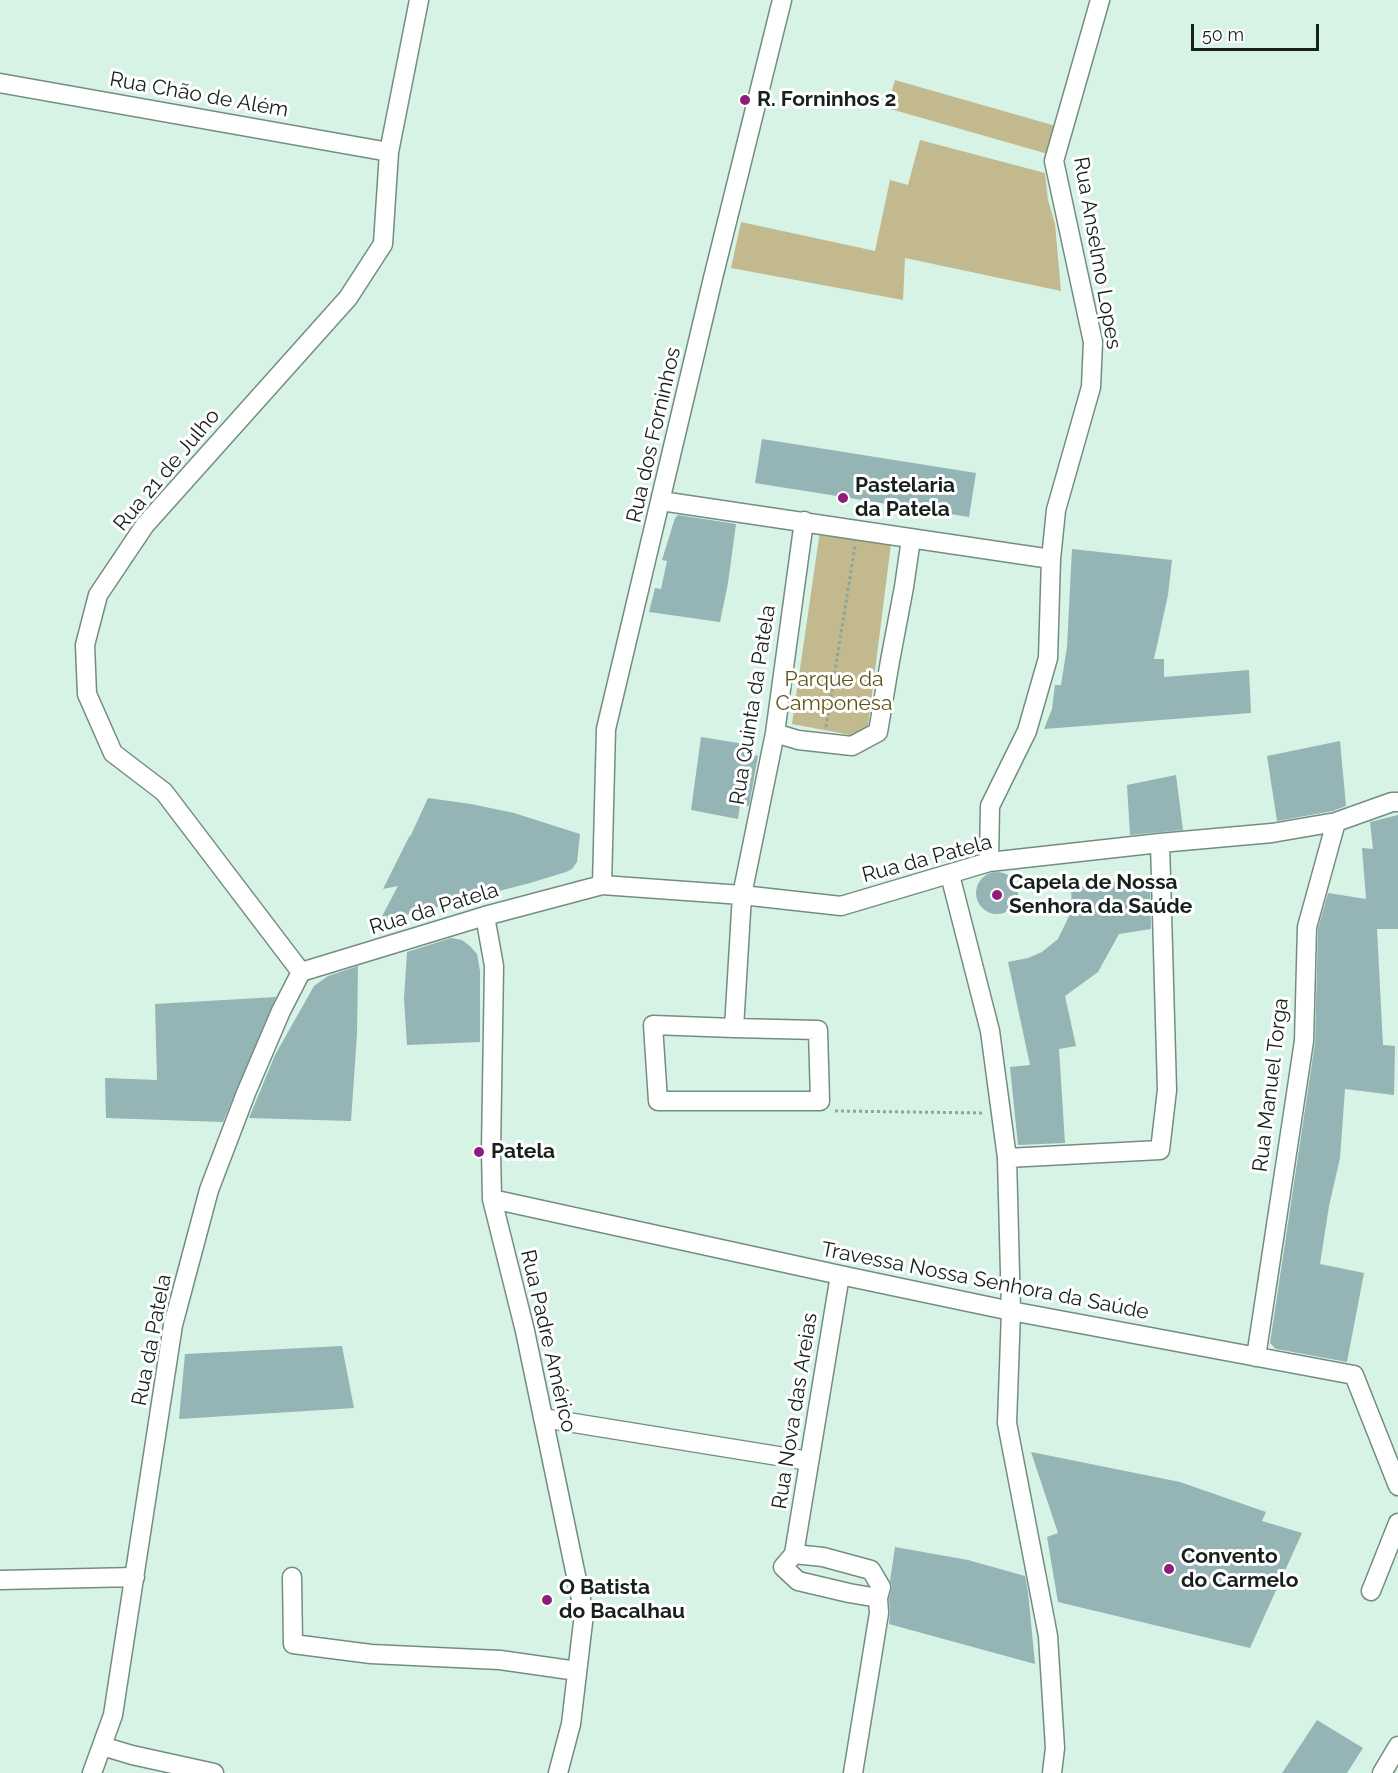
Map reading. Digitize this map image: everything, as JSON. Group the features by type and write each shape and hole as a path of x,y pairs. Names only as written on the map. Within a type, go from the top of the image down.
{"street":[{"name":"Rua 21 de Julho","path":"301,972 164,792 113,753 87,694 85,645 98,595 145,525 348,298 383,244 389,152 419,0"},
{"name":"Rua dos Forninhos","path":"602,885 606,729 782,0"},
{"name":"Rua Anselmo Lopes","path":"989,862 990,806 1027,731 1048,658 1051,559 1056,510 1091,387 1093,342 1054,161 1100,0"},
{"name":"Rua Chão de Além","path":"0,84 389,152"},
{"path":"661,501 1051,559"},
{"name":"Rua Quinta da Patela","path":"734,1028 742,895 775,733 804,522"},
{"path":"775,733 798,740 852,746 878,732 910,539"},
{"name":"Rua da Patela","path":"92,1773 113,1715 173,1325 209,1190 246,1093 281,1011 301,972 485,916 602,885 742,895 841,906 989,862 1272,833 1336,822 1392,802 1398,802"},
{"name":"Rua Manuel Torga","path":"1256,1356 1304,1041 1306,927 1336,822"},
{"path":"1007,1158 1160,1150 1167,1090 1160,843"},
{"path":"950,875 990,1031 1007,1158 1011,1311 1007,1423 1048,1636 1055,1748 1052,1773"},
{"name":"Rua Padre Américo","path":"485,916 494,966 490,1151 492,1199 525,1331 584,1614 571,1724 558,1773"},
{"path":"653,1026 734,1028 818,1030 820,1101 658,1101 653,1026"},
{"name":"Travessa Nossa Senhora da Saúde","path":"492,1199 1011,1311 1354,1375 1398,1486"},
{"name":"Rua Nova das Areias","path":"840,1275 794,1554 783,1567 798,1581 878,1598"},
{"path":"543,1418 809,1461"},
{"path":"1371,1591 1398,1523"},
{"path":"794,1554 823,1557 871,1570 881,1587 878,1598 879,1613 853,1773"},
{"path":"0,1580 135,1577"},
{"path":"292,1577 293,1644 371,1654 500,1660 577,1671"},
{"path":"102,1746 214,1773"},
{"path":"1382,1773 1398,1746"}],"path":[{"path":"823,743 858,530"},
{"path":"831,1111 1001,1113"}],"green space":[{"path":"895,80 1056,126 1048,154 887,108"},
{"path":"920,140 1045,173 1048,200 1055,224 1061,291 905,258 903,300 731,268 741,222 875,251 890,180 908,185"},
{"name":"Parque da Camponesa","path":"821,524 892,536 868,726 856,736 792,724"}],"building":[{"path":"762,439 976,473 969,517 755,483"},
{"path":"678,515 736,524 720,622 649,612 655,588 661,589 667,561 662,560 675,518"},
{"path":"1072,549 1172,560 1168,595 1154,659 1164,659 1164,677 1249,670 1251,713 1044,729 1052,709 1055,685 1061,685 1067,647"},
{"path":"701,737 751,745 749,754 758,756 749,806 740,805 738,819 691,810"},
{"path":"1340,741 1346,806 1333,811 1277,821 1267,756"},
{"path":"1176,775 1183,830 1130,835 1127,785"},
{"path":"428,798 514,813 580,834 577,862 572,869 566,872 530,883 379,922 398,886 383,889"},
{"path":"1398,815 1398,929 1377,929 1383,1045 1395,1046 1394,1095 1345,1089 1340,1158 1329,1206 1320,1264 1364,1273 1347,1362 1276,1349 1270,1343 1315,1043 1318,928 1328,893 1366,899 1362,848 1373,849 1370,822"},
{"name":"Capela de Nossa Senhora da Saúde","path":"997,872 1012,878 1018,893 1012,908 997,914 982,908 976,893 982,878"},
{"path":"1150,877 1151,929 1119,934 1098,972 1065,996 1076,1046 1059,1049 1065,1143 1018,1145 1010,1067 1030,1065 1008,962 1028,958 1042,952 1058,939 1072,910 1071,888"},
{"path":"451,938 462,940 477,954 480,971 480,1042 407,1045 404,998 407,952"},
{"path":"358,966 357,1034 351,1121 249,1118 275,1055 314,986 328,976"},
{"path":"276,997 223,1122 106,1118 105,1078 157,1080 155,1004"},
{"path":"342,1346 354,1408 179,1419 185,1354"},
{"name":"Convento do Carmelo","path":"1031,1452 1180,1482 1266,1512 1262,1521 1302,1533 1250,1648 1058,1602 1047,1537 1058,1533"},
{"path":"895,1547 968,1560 1025,1576 1035,1664 889,1624 889,1599 892,1586 890,1581"},
{"path":"1317,1720 1363,1748 1347,1773 1282,1773"}],"place":[{"name":"R. Forninhos 2","path":"745,100"},
{"name":"Pastelaria da Patela","path":"843,498"},
{"name":"Capela de Nossa Senhora da Saúde","path":"997,895"},
{"name":"Patela","path":"479,1152"},
{"name":"Convento do Carmelo","path":"1169,1569"},
{"name":"O Batista do Bacalhau","path":"547,1600"}]}
